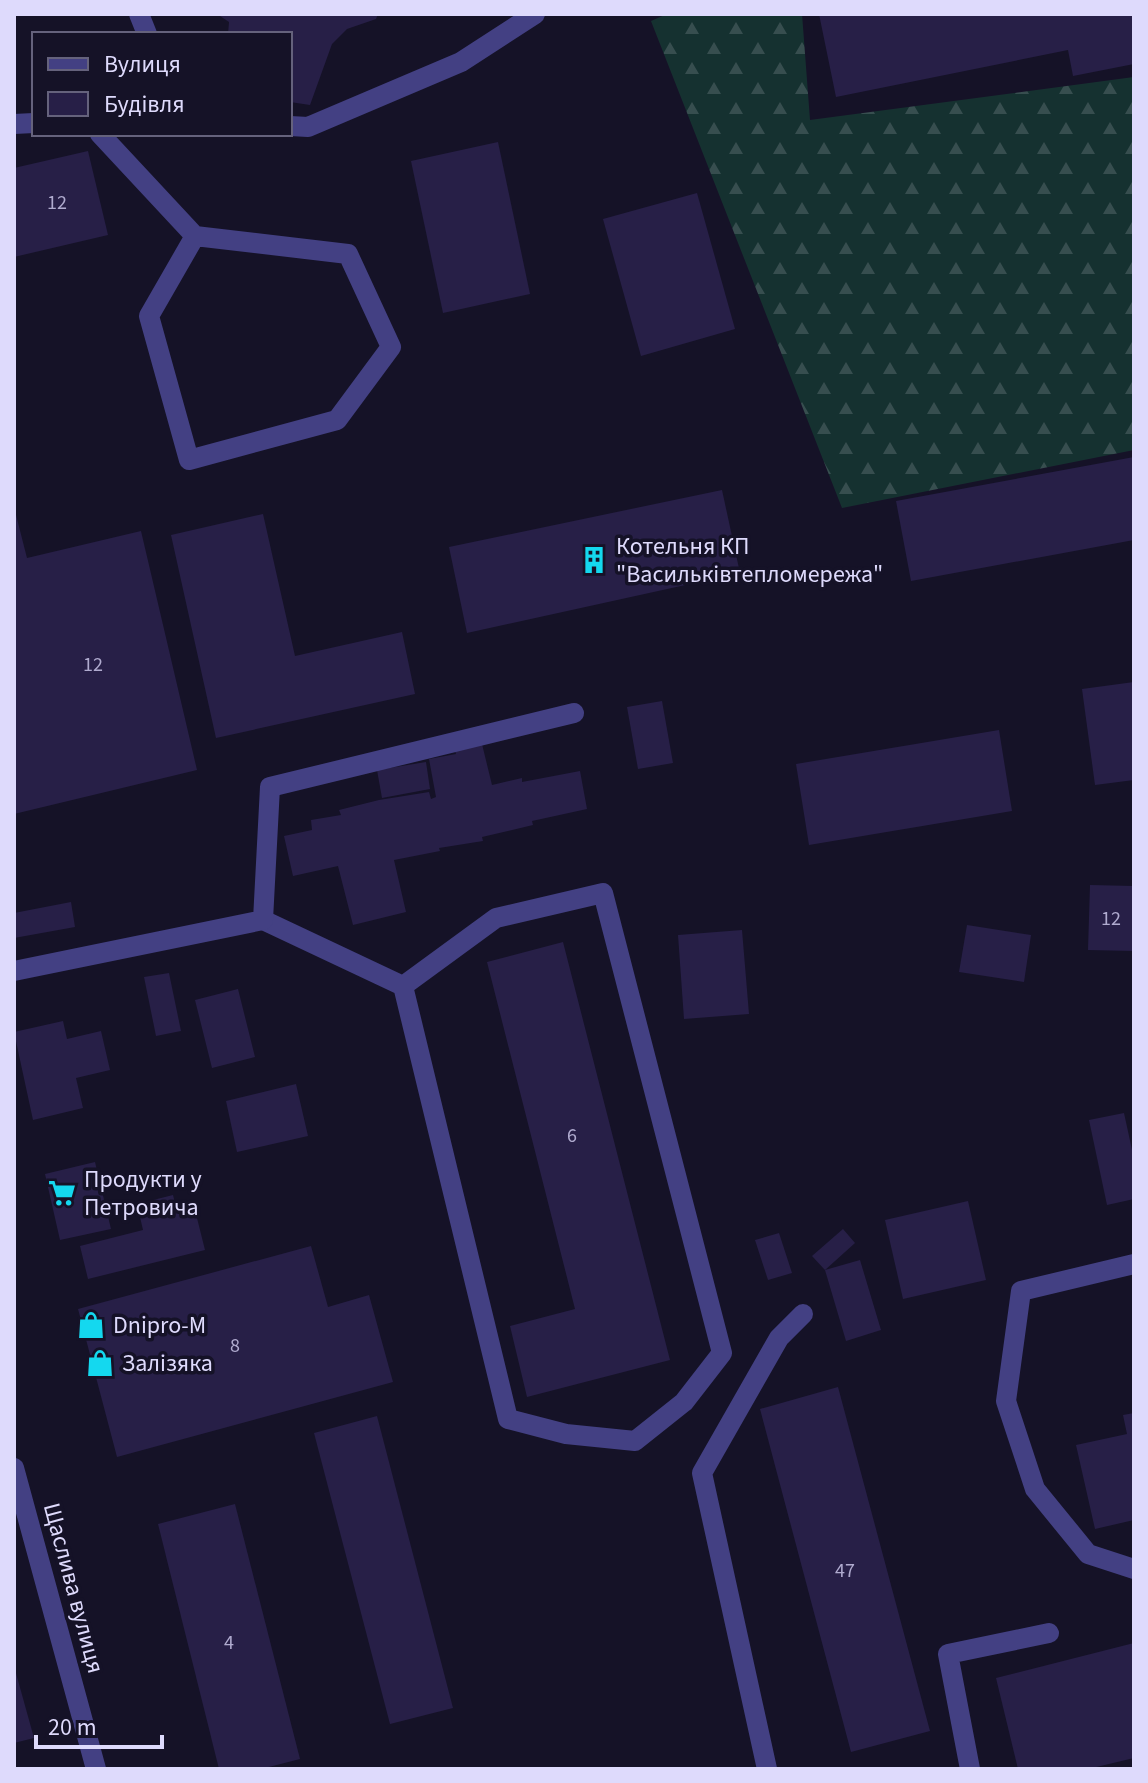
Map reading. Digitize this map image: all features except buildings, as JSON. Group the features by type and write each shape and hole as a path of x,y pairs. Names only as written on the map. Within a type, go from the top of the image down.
{"street":[{"path":"292,126 308,127 461,62 535,14"},
{"path":"102,136 195,236 348,254 391,347 337,420 189,460 149,316 195,236"},
{"path":"263,920 270,787 574,713"},
{"path":"603,893 722,1353 684,1402 635,1441 566,1434 508,1419 403,986 496,918 603,893"},
{"path":"14,971 263,920 403,986"},
{"path":"1134,1264 1021,1291 1006,1401 1035,1489 1088,1554 1134,1569"},
{"path":"767,1769 702,1473 779,1338 803,1314"},
{"name":"Щаслива вулиця","path":"14,1468 96,1769"},
{"path":"970,1769 948,1654 1049,1633"}],"green space":[{"path":"667,14 802,14 810,120 1134,77 1134,450 842,508 651,21"}],"place":[{"name":"Котельня КП \"Васильківтепломережа\"","path":"594,560"},
{"name":"Продукти у Петровича","path":"62,1193"},
{"name":"Dnipro-M","path":"91,1325"},
{"name":"Залізяка","path":"100,1363"}]}
